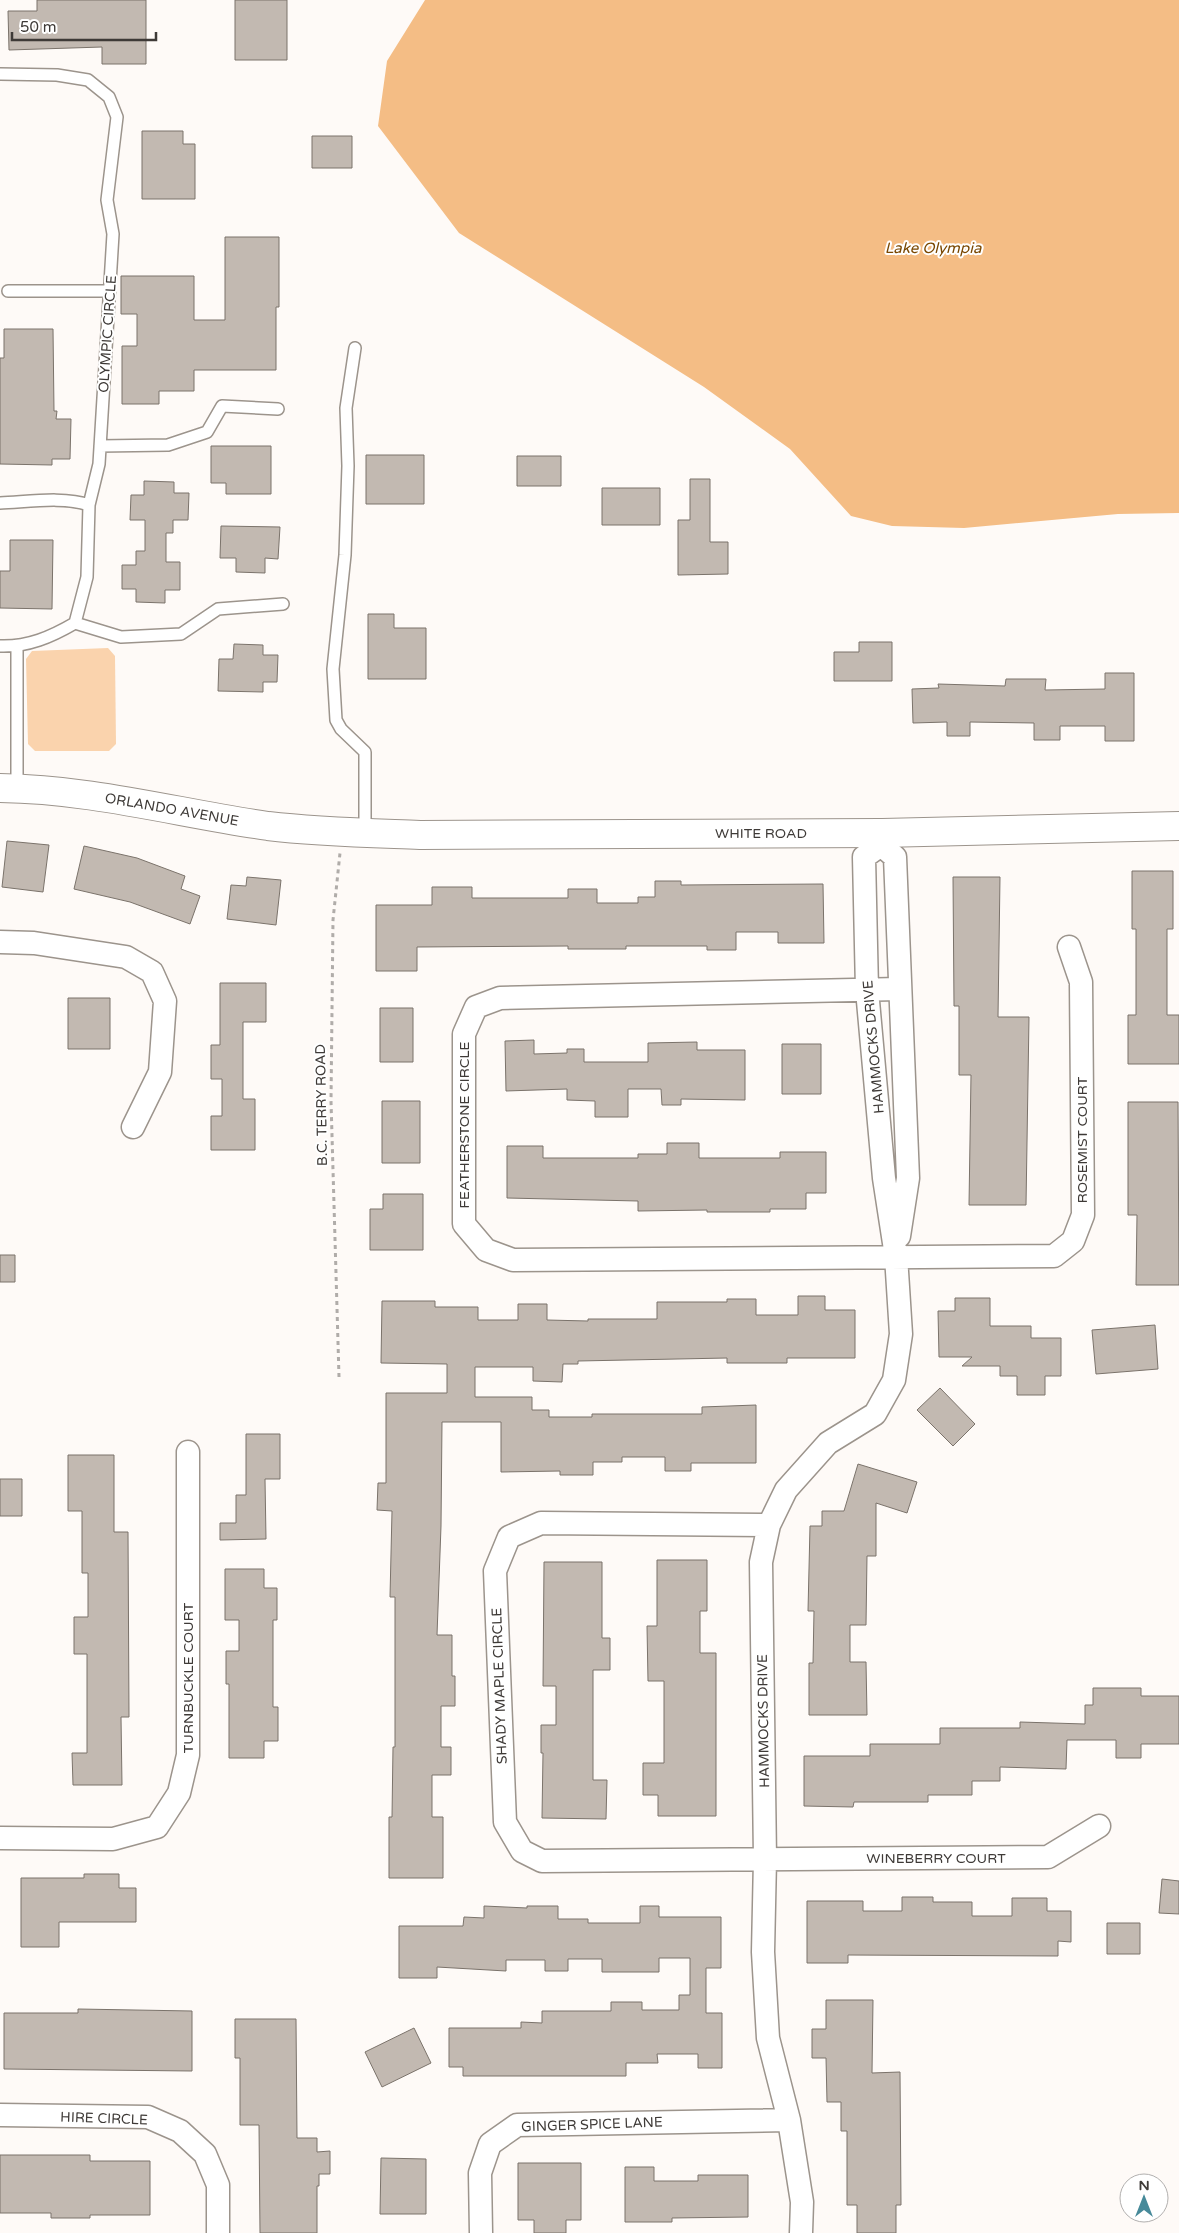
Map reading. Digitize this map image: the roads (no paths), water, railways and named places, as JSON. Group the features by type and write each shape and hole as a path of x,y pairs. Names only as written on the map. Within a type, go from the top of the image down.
{"street":[{"name":"ORLANDO AVENUE","path":"8,788 81,793 268,826 354,833"},
{"name":"WHITE ROAD","path":"354,833 881,839 1179,826"},
{"name":"HAMMOCKS DRIVE","path":"801,2233 802,2202 789,2120 768,2038 763,1952 765,1859 761,1562 769,1525 786,1490 828,1443 875,1414 894,1380 901,1334 896,1256 884,1178 867,990 864,857 881,839 894,858 908,1178 896,1256"},
{"path":"0,942 34,943 126,957 152,972 165,1001 160,1072 133,1127"},
{"name":"ROSEMIST COURT","path":"896,1256 1054,1256 1073,1241 1083,1215 1081,982 1069,947"},
{"name":"FEATHERSTONE CIRCLE","path":"896,1256 513,1260 486,1250 464,1224 464,1034 476,1007 500,998 899,990"},
{"name":"TURNBUCKLE COURT","path":"0,1838 113,1839 157,1827 179,1793 188,1755 188,1452"},
{"name":"SHADY MAPLE CIRCLE","path":"765,1859 542,1860 522,1851 505,1822 495,1571 509,1537 541,1523 769,1525"},
{"name":"WINEBERRY COURT","path":"765,1859 1048,1857 1100,1826"},
{"name":"HIRE CIRCLE","path":"0,2115 148,2117 180,2131 206,2154 218,2185 218,2233"},
{"name":"GINGER SPICE LANE","path":"481,2233 480,2173 490,2144 517,2125 789,2120"}],"lane":[{"name":"OLYMPIC CIRCLE","path":"0,74 56,75 88,80 109,97 116,117 107,200 113,234 99,464 89,505 87,577 75,623"},
{"path":"8,291 110,291"},
{"path":"354,833 365,752 341,729 336,720 333,669 345,555 348,466 346,408 355,348"},
{"path":"100,446 168,445 207,432 222,406 278,410"},
{"path":"0,502 71,502 89,505"},
{"path":"0,646 17,647 51,637 75,623 121,638 181,634 218,609 283,604"},
{"path":"8,788 17,647"}],"water":[{"name":"Lake Olympia","path":"425,0 1179,0 1179,513 1118,514 964,528 892,526 851,516 790,449 704,387 459,233 378,126 387,61"}]}
